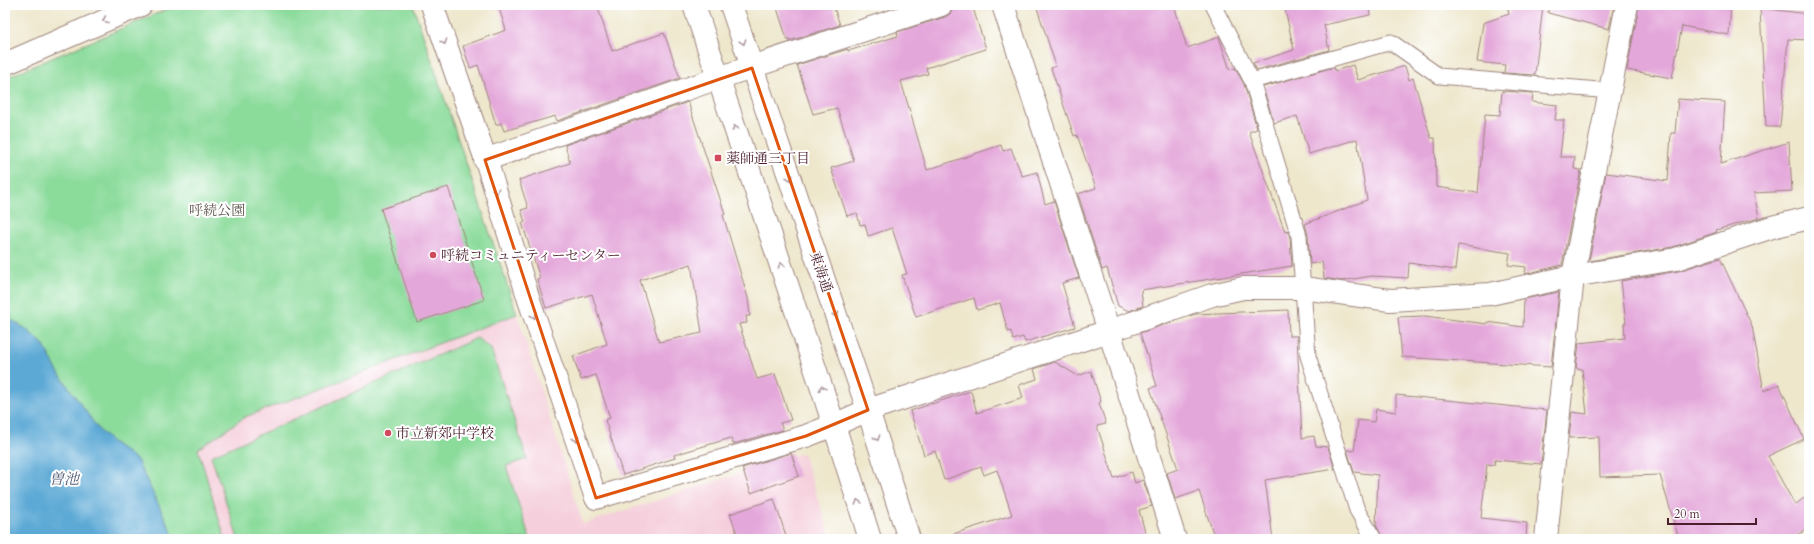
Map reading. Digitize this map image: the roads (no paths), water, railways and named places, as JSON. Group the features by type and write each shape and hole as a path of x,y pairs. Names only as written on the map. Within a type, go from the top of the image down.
{"street":[{"path":"5,64 141,5"},
{"path":"432,5 485,160 529,300 596,498 806,436 868,410 1109,331 1212,295 1242,288 1303,288 1390,300 1490,294 1573,276 1676,259 1772,227 1809,218"},
{"path":"694,5 834,425 870,539"},
{"name":"東海通","path":"731,5 868,410 909,539"},
{"path":"485,160 718,78 941,5"},
{"path":"1002,5 1109,331 1175,539"},
{"path":"1546,539 1573,276 1627,5"}],"lane":[{"path":"1212,5 1252,81 1299,236 1308,356 1357,510 1374,539"},
{"path":"1252,81 1391,42 1439,76 1610,92"}],"water":[{"name":"曽池","path":"5,316 26,329 43,344 58,372 99,430 137,460 175,539 5,539"}],"place":[{"name":"薬師通三丁目","path":"718,158"},
{"name":"呼続コミュニティーセンター","path":"433,255"},
{"name":"市立新郊中学校","path":"388,433"}],"park label":[{"name":"呼続公園","path":"217,210"}]}
